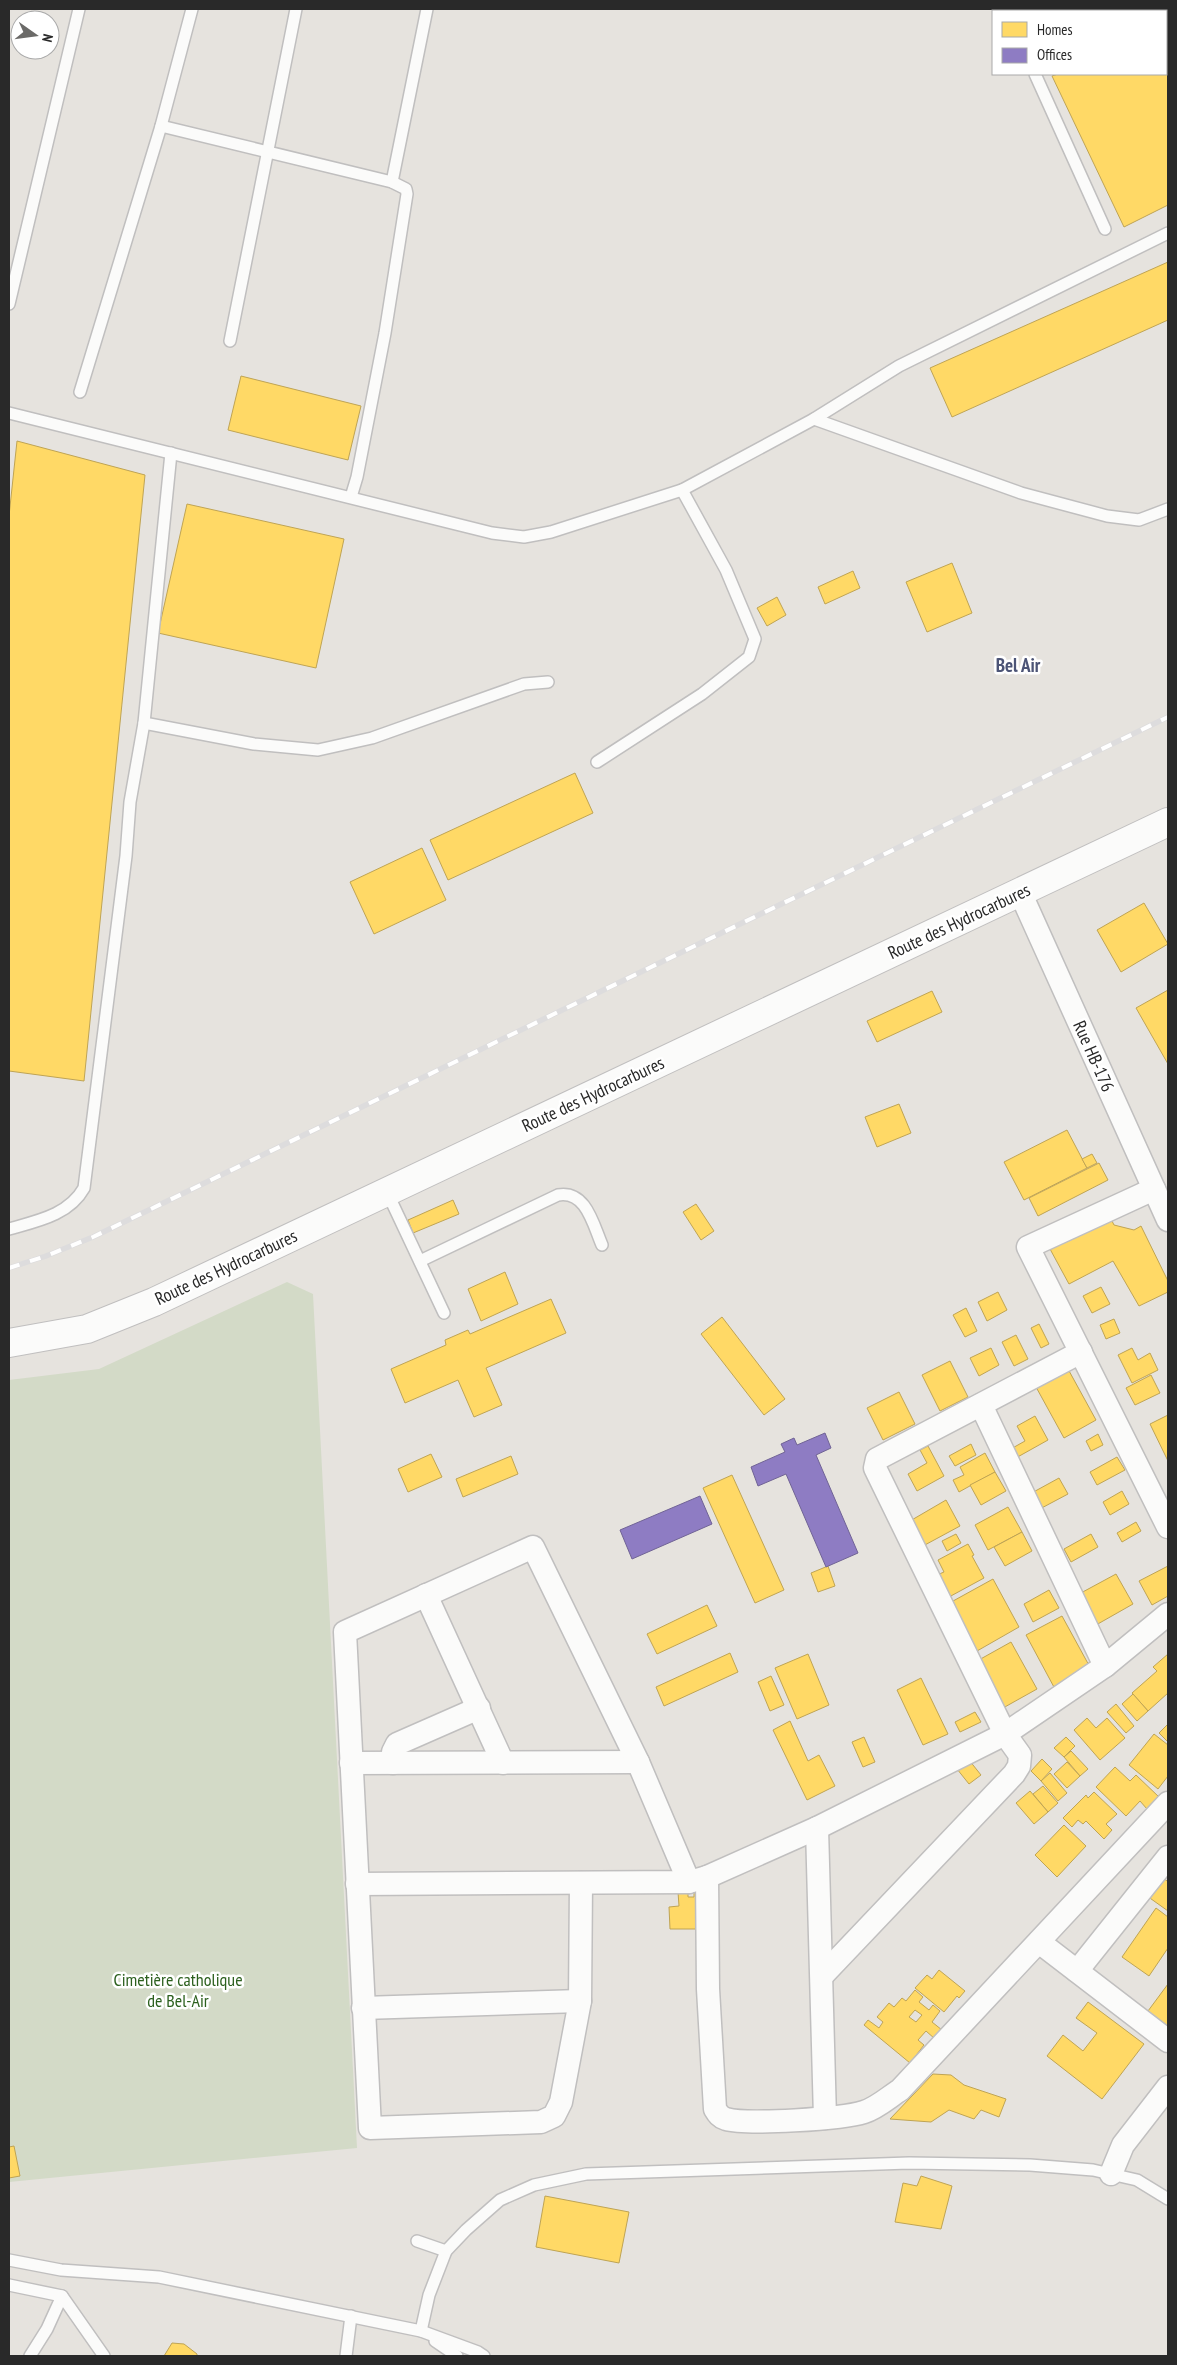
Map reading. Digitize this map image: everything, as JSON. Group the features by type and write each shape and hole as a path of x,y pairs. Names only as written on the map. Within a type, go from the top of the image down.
{"street":[{"name":"Route des Hydrocarbures","path":"9,1344 88,1329 154,1302 1168,822"},
{"name":"Rue HB-176","path":"1020,892 1168,1220"},
{"path":"1154,1189 1028,1247 1168,1527"},
{"path":"822,1976 1014,1774 1019,1766 1020,1755 1005,1734 875,1463 883,1454 1081,1352"},
{"path":"981,1405 1105,1666"},
{"path":"581,1882 580,2001 561,2102 554,2116 540,2122 370,2128 345,1632 533,1547 638,1762 698,1879 708,1989 715,2109 719,2116 727,2119 849,2116 867,2111 900,2090 1168,1803"},
{"path":"426,1596 479,1708 502,1763"},
{"path":"357,1884 698,1879 818,1828 1005,1734 1105,1666 1168,1614"},
{"path":"393,1763 393,1752 397,1744 479,1708"},
{"path":"351,1763 638,1762"},
{"path":"818,1828 825,2118"},
{"path":"1077,1971 1168,1856"},
{"path":"1039,1942 1168,2041"},
{"path":"363,2008 580,2001"},
{"path":"1111,2174 1123,2145 1168,2087"}],"lane":[{"path":"9,304 80,9"},
{"path":"80,392 161,126 192,9"},
{"path":"230,342 296,9"},
{"path":"392,182 427,9"},
{"path":"1035,75 1104,229"},
{"path":"161,126 392,182 403,186 408,194 385,333 357,477 351,497"},
{"path":"9,413 492,533 524,536 552,532 682,490 814,419 899,366 1168,233"},
{"path":"814,419 1021,492 1107,516 1139,520 1168,509"},
{"path":"9,1229 64,1210 79,1197 84,1188 126,856 130,802 144,723 171,453"},
{"path":"598,762 702,694 749,657 755,639 726,570 682,490"},
{"path":"144,723 254,744 318,750 372,738 524,684 548,682"},
{"path":"387,1192 444,1312"},
{"path":"420,1261 558,1195 567,1194 575,1195 583,1203 602,1245"},
{"path":"421,2331 429,2295 446,2251 466,2230 500,2200 534,2185 586,2174 909,2163 1030,2165 1093,2170 1137,2180 1168,2200"},
{"path":"417,2240 446,2251"},
{"path":"9,2260 61,2270 159,2277 421,2331 478,2352 484,2356"},
{"path":"9,2285 62,2296 104,2356"},
{"path":"30,2356 47,2329 62,2296"},
{"path":"349,2354 351,2316"},
{"path":"421,2331 457,2356"}],"green space":[{"name":"Cimetière catholique de Bel-Air","path":"287,1282 313,1294 357,2148 9,2182 9,1380 99,1369"}],"building: Homes":[{"path":"1167,21 1168,205 1124,227 1052,76 1167,75"},
{"path":"1168,262 1168,320 952,417 930,368"},
{"path":"241,376 361,406 348,460 228,430"},
{"path":"17,441 145,475 84,1081 9,1071 9,516"},
{"path":"187,504 344,539 316,668 158,633"},
{"path":"952,563 972,613 927,632 906,582"},
{"path":"853,571 860,588 825,604 818,587"},
{"path":"777,597 786,615 767,626 757,608"},
{"path":"575,773 593,813 448,880 430,840"},
{"path":"422,848 446,900 374,934 350,882"},
{"path":"1144,903 1168,944 1121,972 1097,930"},
{"path":"1168,990 1168,1064 1136,1008"},
{"path":"932,991 942,1012 877,1042 867,1021"},
{"path":"899,1104 911,1133 877,1147 865,1117"},
{"path":"1067,1130 1087,1168 1024,1200 1004,1162"},
{"path":"1092,1154 1097,1163 1087,1168 1082,1159"},
{"path":"1099,1163 1108,1180 1038,1216 1029,1198"},
{"path":"453,1200 459,1214 413,1233 408,1220"},
{"path":"696,1204 714,1231 701,1240 683,1212"},
{"path":"1110,1217 1114,1225 1134,1230 1141,1226 1168,1281 1168,1292 1139,1306 1113,1261 1069,1284 1050,1249"},
{"path":"505,1272 518,1304 481,1321 468,1289"},
{"path":"1101,1287 1110,1304 1092,1313 1083,1296"},
{"path":"998,1292 1007,1310 987,1321 978,1302"},
{"path":"551,1299 566,1333 486,1368 502,1405 474,1417 458,1380 405,1403 391,1369 446,1345 445,1340 468,1330 470,1334"},
{"path":"966,1308 977,1331 965,1337 953,1315"},
{"path":"722,1317 785,1399 764,1415 701,1334"},
{"path":"1114,1319 1120,1333 1106,1339 1100,1325"},
{"path":"1039,1324 1049,1344 1041,1348 1031,1328"},
{"path":"1016,1335 1028,1359 1014,1366 1002,1342"},
{"path":"991,1348 999,1365 979,1376 970,1358"},
{"path":"1132,1348 1138,1360 1150,1353 1158,1370 1132,1383 1118,1355"},
{"path":"950,1361 968,1397 940,1411 922,1375"},
{"path":"1068,1369 1096,1420 1064,1438 1036,1387"},
{"path":"1151,1375 1160,1393 1135,1405 1126,1388"},
{"path":"899,1392 915,1424 883,1440 867,1408"},
{"path":"1168,1415 1168,1461 1150,1424"},
{"path":"1035,1416 1048,1440 1014,1459 1009,1450 1025,1441 1017,1426"},
{"path":"1098,1434 1103,1445 1091,1451 1086,1441"},
{"path":"971,1444 976,1455 955,1466 949,1456"},
{"path":"928,1446 944,1476 917,1491 908,1474 927,1463 920,1450"},
{"path":"985,1453 995,1472 959,1492 953,1480 964,1475 960,1467"},
{"path":"431,1454 442,1477 408,1492 398,1469"},
{"path":"511,1456 518,1474 463,1497 456,1479"},
{"path":"1117,1457 1125,1470 1097,1485 1090,1472"},
{"path":"995,1472 1006,1491 981,1505 970,1485"},
{"path":"732,1475 784,1590 755,1603 703,1488"},
{"path":"1059,1478 1068,1494 1036,1511 1028,1495"},
{"path":"1122,1491 1129,1504 1110,1515 1103,1502"},
{"path":"946,1500 960,1526 923,1546 910,1521"},
{"path":"1008,1507 1022,1532 988,1550 975,1525"},
{"path":"1136,1522 1141,1531 1122,1542 1117,1533"},
{"path":"1022,1532 1032,1551 1005,1566 994,1547"},
{"path":"956,1534 961,1543 947,1551 942,1541"},
{"path":"1091,1534 1098,1547 1071,1562 1064,1549"},
{"path":"968,1544 984,1578 949,1597 937,1575 944,1572 938,1560"},
{"path":"828,1566 835,1586 818,1592 811,1573"},
{"path":"1168,1566 1168,1596 1152,1605 1139,1581"},
{"path":"1116,1574 1133,1604 1096,1625 1079,1594"},
{"path":"993,1579 1019,1627 970,1655 944,1606"},
{"path":"1049,1590 1059,1608 1033,1622 1024,1604"},
{"path":"707,1605 717,1626 657,1654 647,1634"},
{"path":"1062,1616 1091,1669 1055,1689 1026,1635"},
{"path":"1011,1642 1037,1689 1003,1708 977,1661"},
{"path":"730,1653 738,1672 664,1706 656,1687"},
{"path":"808,1654 829,1705 797,1719 775,1668"},
{"path":"1168,1654 1168,1693 1148,1711 1132,1693 1157,1671 1153,1667"},
{"path":"771,1676 784,1705 770,1711 758,1682"},
{"path":"921,1678 948,1734 923,1745 897,1690"},
{"path":"1133,1694 1148,1711 1137,1721 1122,1704"},
{"path":"1116,1704 1134,1726 1126,1733 1107,1712"},
{"path":"975,1712 981,1722 960,1732 955,1722"},
{"path":"1087,1718 1096,1728 1107,1718 1125,1738 1100,1760 1074,1730"},
{"path":"790,1721 808,1761 819,1755 835,1786 807,1800 773,1730"},
{"path":"1168,1724 1168,1742 1159,1733"},
{"path":"1154,1734 1168,1745 1168,1776 1158,1789 1129,1765"},
{"path":"864,1737 875,1762 863,1767 852,1742"},
{"path":"1066,1737 1075,1746 1064,1757 1054,1748"},
{"path":"1071,1751 1088,1769 1080,1776 1064,1757"},
{"path":"1042,1759 1052,1769 1041,1781 1031,1771"},
{"path":"969,1760 981,1775 969,1784 957,1769"},
{"path":"1067,1762 1080,1776 1067,1788 1054,1774"},
{"path":"1115,1767 1130,1781 1136,1775 1159,1797 1147,1809 1140,1801 1126,1816 1096,1787"},
{"path":"1050,1773 1067,1793 1058,1801 1041,1781"},
{"path":"1043,1786 1058,1803 1048,1812 1033,1794"},
{"path":"1030,1791 1048,1812 1034,1824 1016,1803"},
{"path":"1094,1792 1117,1814 1106,1824 1112,1830 1104,1839 1086,1821 1083,1824 1078,1820 1072,1827 1063,1818 1086,1795 1088,1798"},
{"path":"1064,1825 1086,1846 1057,1877 1035,1855"},
{"path":"1161,1876 1167,1881 1168,1879 1168,1911 1147,1896"},
{"path":"678,1892 688,1892 688,1897 694,1897 694,1892 702,1892 702,1929 670,1929 669,1907 679,1906"},
{"path":"1156,1908 1168,1917 1168,1948 1149,1976 1122,1957"},
{"path":"939,1970 965,1991 959,1998 957,1996 944,2012 915,1988 927,1975 932,1979"},
{"path":"1168,1984 1168,2027 1148,2011"},
{"path":"915,1990 923,1997 919,2002 929,2010 933,2005 940,2011 932,2022 942,2030 935,2039 926,2031 918,2040 924,2045 910,2063 864,2025 868,2020 879,2028 883,2022 877,2017 889,2003 894,2007 902,1998 906,2001","holes":["915,2010 922,2015 916,2022 909,2017"]},
{"path":"1088,2002 1144,2044 1102,2099 1047,2056 1063,2035 1083,2051 1097,2033 1076,2018"},
{"path":"933,2074 951,2075 964,2085 1006,2099 999,2117 981,2110 974,2119 949,2110 931,2122 890,2119"},
{"path":"14,2146 20,2176 9,2178 9,2147"},
{"path":"921,2176 952,2186 941,2229 895,2222 903,2183 917,2186"},
{"path":"545,2196 629,2212 619,2263 536,2247"},
{"path":"172,2343 184,2344 197,2356 164,2356"}],"building: Offices":[{"path":"825,1433 831,1448 816,1455 858,1553 826,1567 786,1474 758,1486 751,1467 785,1452 781,1444 794,1438 797,1445"},
{"path":"700,1496 712,1524 632,1559 620,1530"}],"railway":[{"path":"9,1268 46,1256 93,1237 1168,717"}],"district":[{"name":"Bel Air","path":"1018,665"}]}
